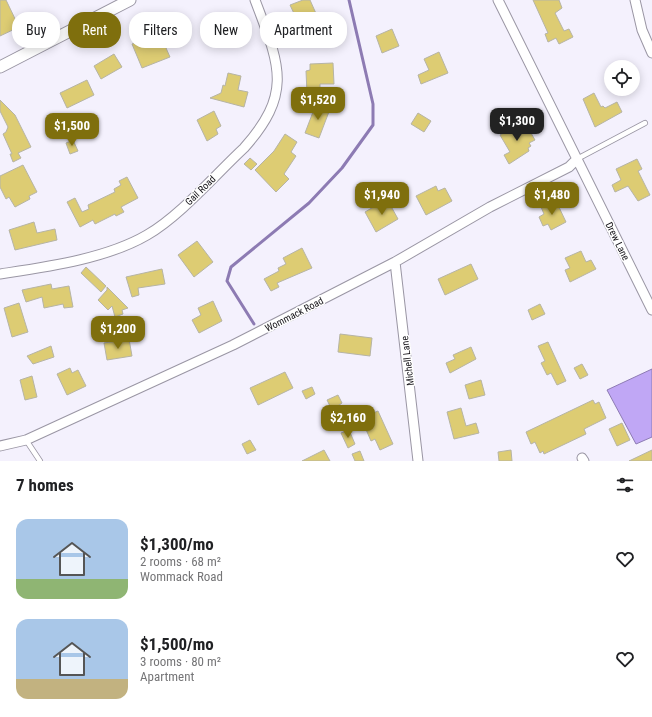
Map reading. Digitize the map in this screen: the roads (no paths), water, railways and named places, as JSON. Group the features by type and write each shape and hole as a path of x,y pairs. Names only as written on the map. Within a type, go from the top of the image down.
{"street":[{"path":"0,67 130,0"},
{"name":"Gail Road","path":"0,274 72,262 118,248 146,236 173,216 244,148 271,111 276,99 277,84 275,56 255,0"},
{"name":"Drew Lane","path":"498,0 652,310"},
{"path":"635,0 642,30 652,53"},
{"name":"Wommack Road","path":"0,446 26,440 213,355 395,262 496,204 569,167 577,159"},
{"name":"Michell Lane","path":"395,262 418,461"}],"lane":[{"path":"577,159 645,124"},
{"path":"26,440 40,461"}],"waterway":[{"path":"254,324 227,281 231,267 309,203 342,168 373,125 373,104 349,0"}]}
